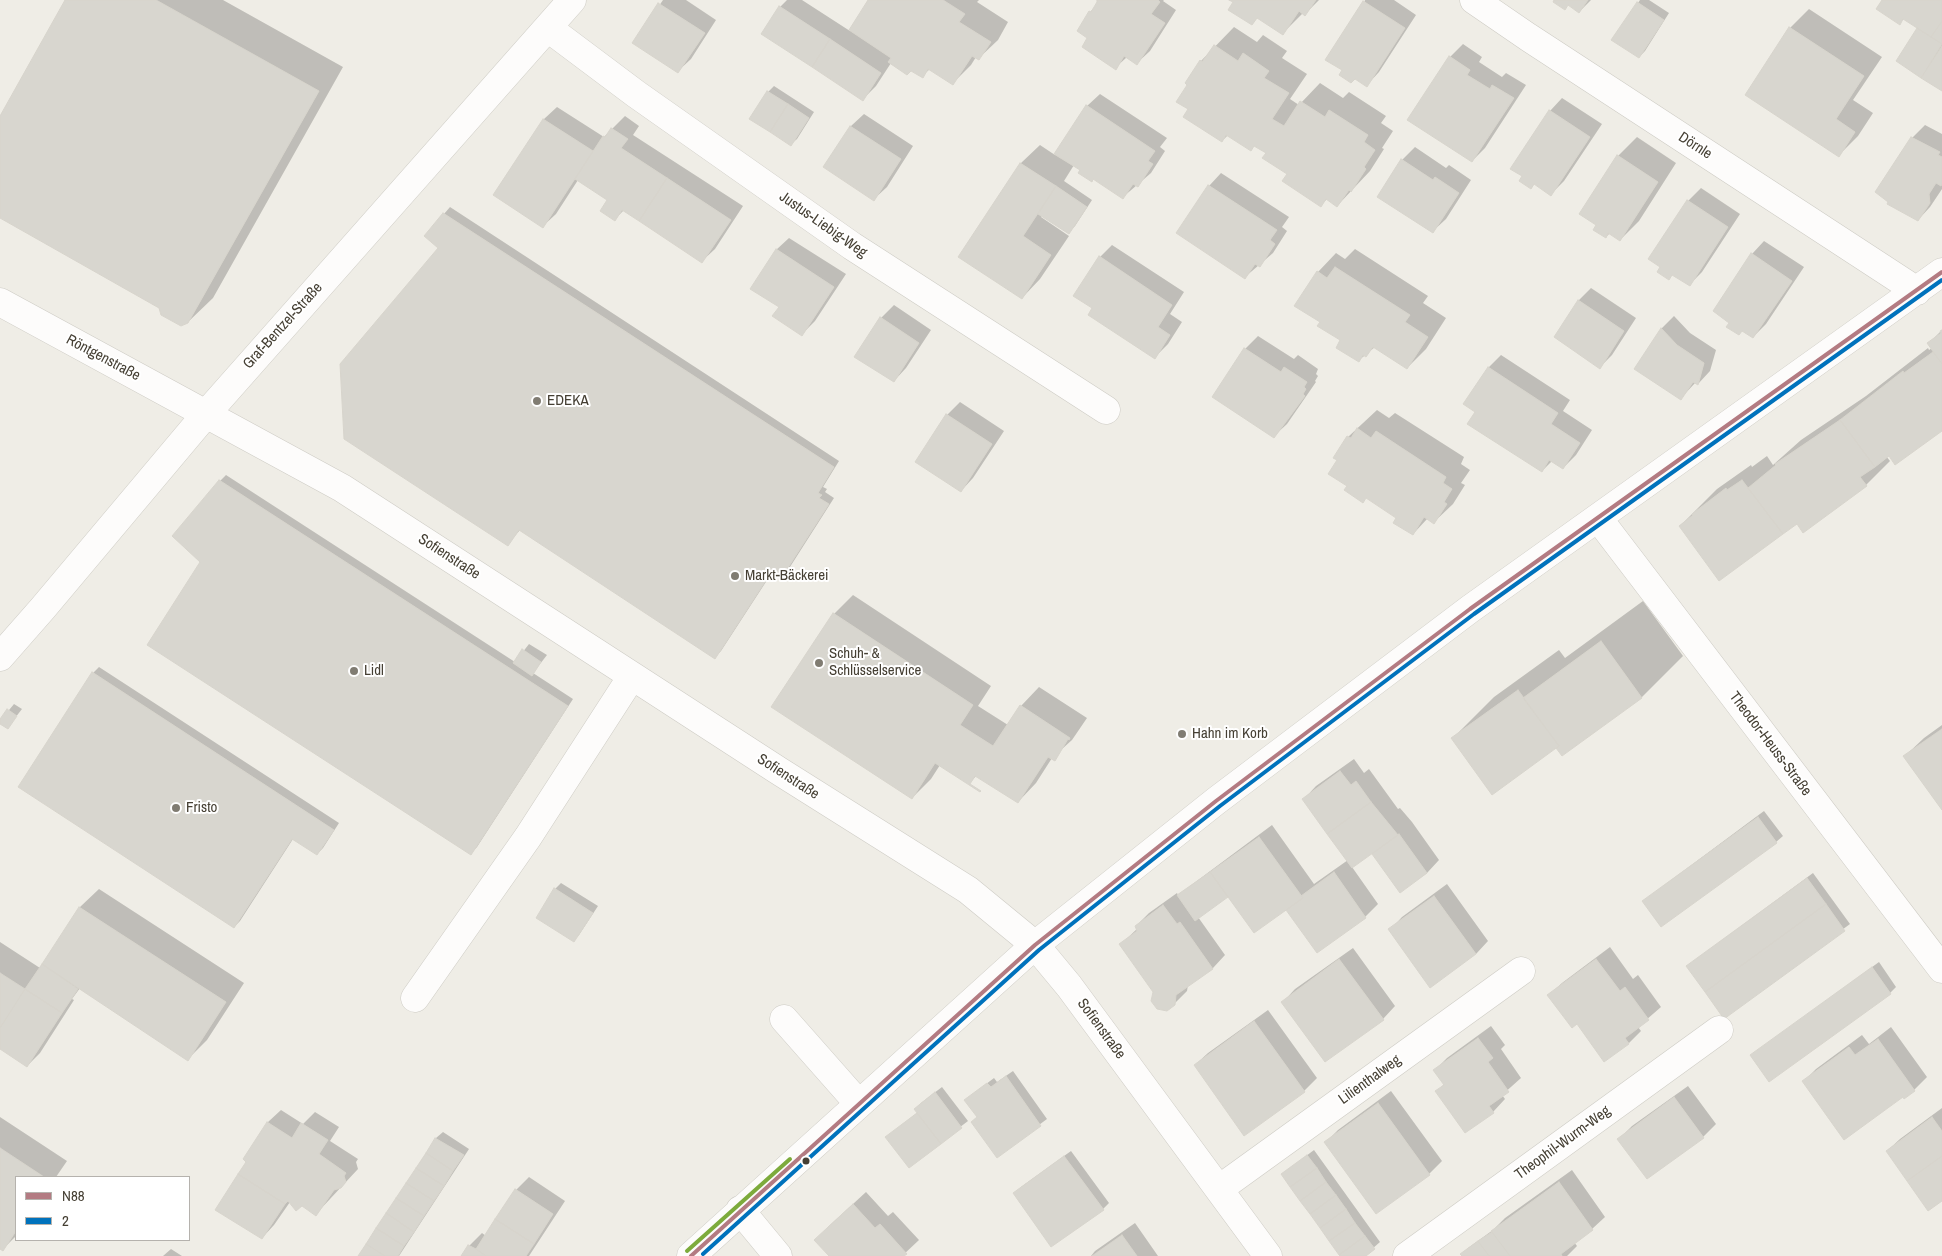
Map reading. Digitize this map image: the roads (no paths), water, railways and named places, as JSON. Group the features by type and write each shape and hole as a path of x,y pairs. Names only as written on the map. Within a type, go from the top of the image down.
{"street":[{"name":"Graf-Bentzel-Straße","path":"0,657 50,601 206,414 572,0"},
{"name":"Dörnle","path":"1474,0 1917,291"},
{"name":"Justus-Liebig-Weg","path":"548,28 636,94 852,246 1106,410"},
{"path":"691,1256 1035,945 1216,801 1470,609 1942,272"},
{"name":"Röntgenstraße","path":"0,302 206,414"},
{"name":"Sofienstraße","path":"206,414 342,488 779,772 968,890 1035,945 1069,986 1268,1256"},
{"name":"Theodor-Heuss-Straße","path":"1598,518 1942,969"},
{"path":"415,998 528,837 632,676"},
{"name":"Lilienthalweg","path":"1219,1189 1521,971"},
{"path":"784,1019 859,1104"},
{"name":"Theophil-Wurm-Weg","path":"1407,1256 1719,1030"},
{"path":"740,1210 778,1256"}],"place":[{"name":"EDEKA","path":"537,401"},
{"name":"Markt-Bäckerei","path":"735,576"},
{"name":"Schuh- & Schlüsselservice","path":"819,663"},
{"name":"Lidl","path":"354,671"},
{"name":"Hahn im Korb","path":"1182,734"},
{"name":"Fristo","path":"176,808"}]}
